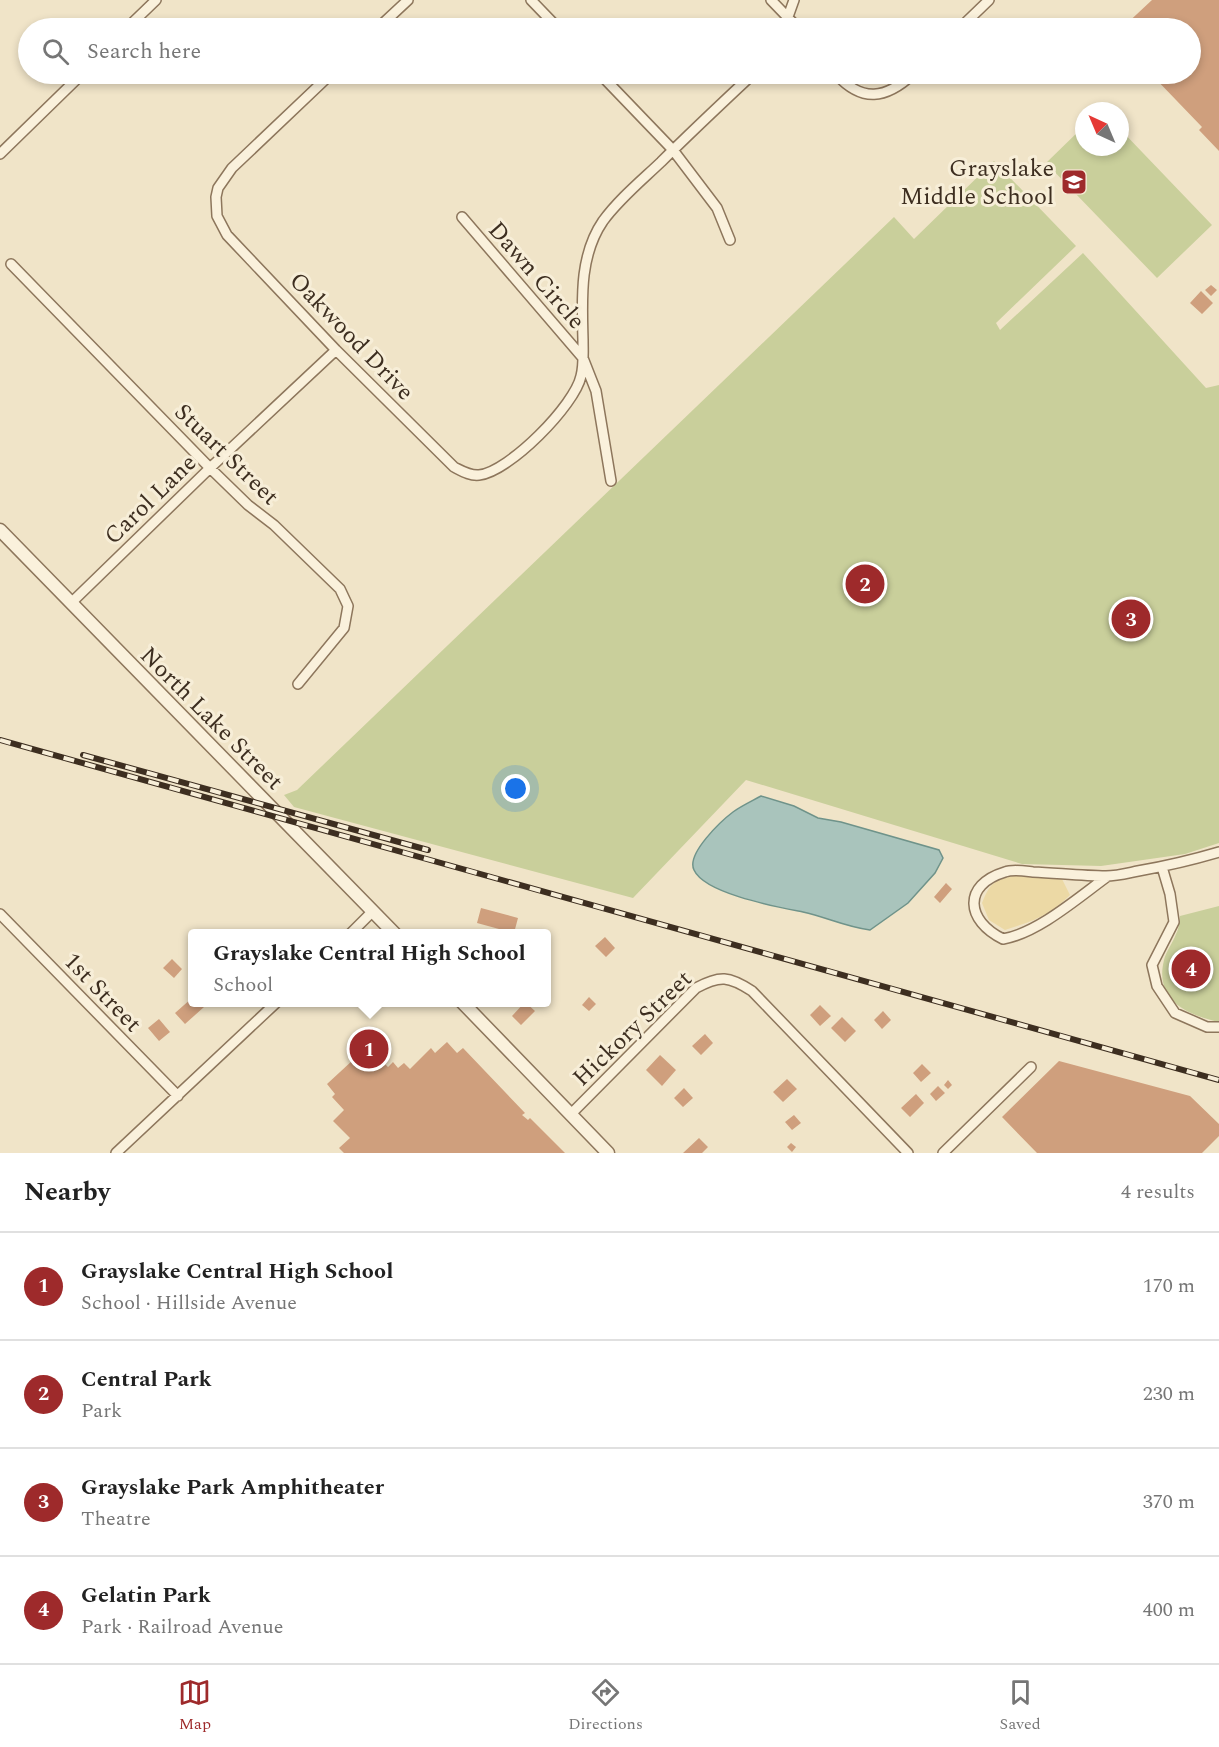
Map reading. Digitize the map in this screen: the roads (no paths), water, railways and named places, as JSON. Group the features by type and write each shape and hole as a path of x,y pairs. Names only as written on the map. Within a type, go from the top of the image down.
{"street":[{"path":"137,18 156,0"},
{"path":"389,18 408,0"},
{"path":"531,0 548,18"},
{"path":"771,0 789,18 794,0"},
{"path":"970,18 989,0"},
{"path":"0,154 71,84"},
{"name":"Oakwood Drive","path":"320,84 232,168 218,188 215,206 216,216 227,235 336,350 454,466 467,474 480,475 502,466 517,455 561,413 575,394 581,376 583,358"},
{"path":"609,84 672,150 717,208 730,240"},
{"path":"610,481 596,391 583,358 582,282 588,252 602,222 625,196 742,84"},
{"path":"846,84 868,95 890,92 900,84"},
{"name":"Dawn Circle","path":"462,217 583,358"},
{"name":"Stuart Street","path":"11,264 210,468 320,567 340,589 348,606 344,628 298,684"},
{"name":"Carol Lane","path":"71,603 336,350"},
{"name":"North Lake Street","path":"0,530 391,929"},
{"path":"1108,876 1032,930 1016,937 1003,939 984,927 976,917 975,895 981,885 991,877 1008,870 1108,876 1162,867 1219,852"},
{"path":"1162,867 1170,894 1174,922 1152,965 1157,986 1174,1013 1207,1027 1219,1027"},
{"path":"354,929 373,911"},
{"name":"1st Street","path":"0,914 178,1096"},
{"name":"Hickory Street","path":"570,1115 696,988 710,981 724,978 736,980 752,991 908,1153"},
{"path":"116,1153 272,1007"},
{"path":"467,1007 608,1153"},
{"path":"943,1153 1031,1067"}],"water":[{"path":"761,796 794,806 818,818 841,822 939,850 943,858 935,873 908,903 870,930 727,893 712,886 694,870 695,855 706,838 728,816"}],"railway":[{"path":"0,740 1219,1080"},
{"path":"83,755 428,850"}],"place":[{"name":"Grayslake Middle School","path":"1074,182"},
{"name":"Central Park","path":"865,584"},
{"name":"Grayslake Park Amphitheater","path":"1131,619"},
{"name":"Gelatin Park","path":"1191,969"},
{"name":"Grayslake Central High School","path":"369,1049"}]}
